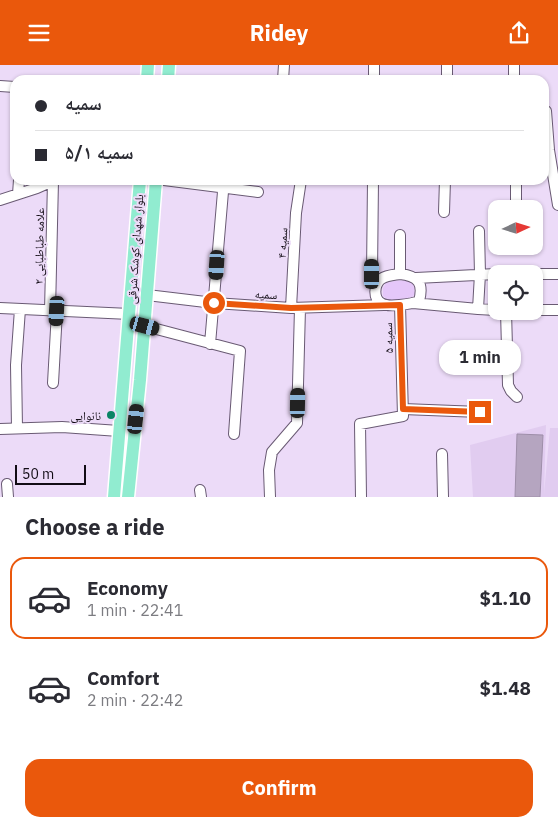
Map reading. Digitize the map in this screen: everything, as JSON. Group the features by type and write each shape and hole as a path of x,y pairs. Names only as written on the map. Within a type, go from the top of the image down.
{"main road":[{"name":"بلوار شهدای کوشک شرقی","path":"114,497 140,185"},
{"name":"بلوار شهدای کوشک شرقی","path":"128,497 145,326 156,185"},
{"path":"124,378 140,380"}],"street":[{"path":"549,127 558,205"},
{"path":"18,194 19,185"},
{"path":"0,200 44,185"},
{"name":"علامه طباطبایی ۲","path":"53,383 54,185"},
{"path":"210,344 224,185"},
{"path":"228,185 258,192"},
{"name":"سمیه ۴","path":"270,497 269,469 272,452 297,423 296,213 300,185"},
{"path":"372,185 372,274 376,287"},
{"path":"444,212 445,185"},
{"path":"516,185 516,200"},
{"path":"478,309 480,274 479,231"},
{"path":"400,235 400,274"},
{"path":"416,278 421,285 419,301 400,305 384,305 378,302 375,295 376,287 380,280 391,275 409,275 416,278 488,274"},
{"path":"543,274 558,274"},
{"name":"سمیه","path":"147,295 214,303 295,308 384,305"},
{"path":"413,303 488,309"},
{"name":"سمیه ۵","path":"400,305 403,409"},
{"path":"0,308 130,314"},
{"path":"17,428 16,365 20,309"},
{"path":"543,310 558,310"},
{"path":"506,320 508,385 517,397"},
{"path":"145,326 240,351 234,434"},
{"path":"361,497 360,424 403,416 403,409 480,412"},
{"path":"0,429 62,427 119,431"},
{"path":"442,454 443,497"},
{"path":"7,484 8,497"}],"shaded area":[{"path":"407,280 413,284 415,294 412,297 388,300 383,296 383,288 386,283"},
{"path":"546,425 544,494 550,428 558,428 558,497 473,497 470,445"}],"building":[{"path":"517,434 543,435 540,497 515,497"}],"place":[{"name":"نانوایی","path":"111,415"}],"route":[{"path":"214,303 291,308 400,305 403,409 480,412"}]}
